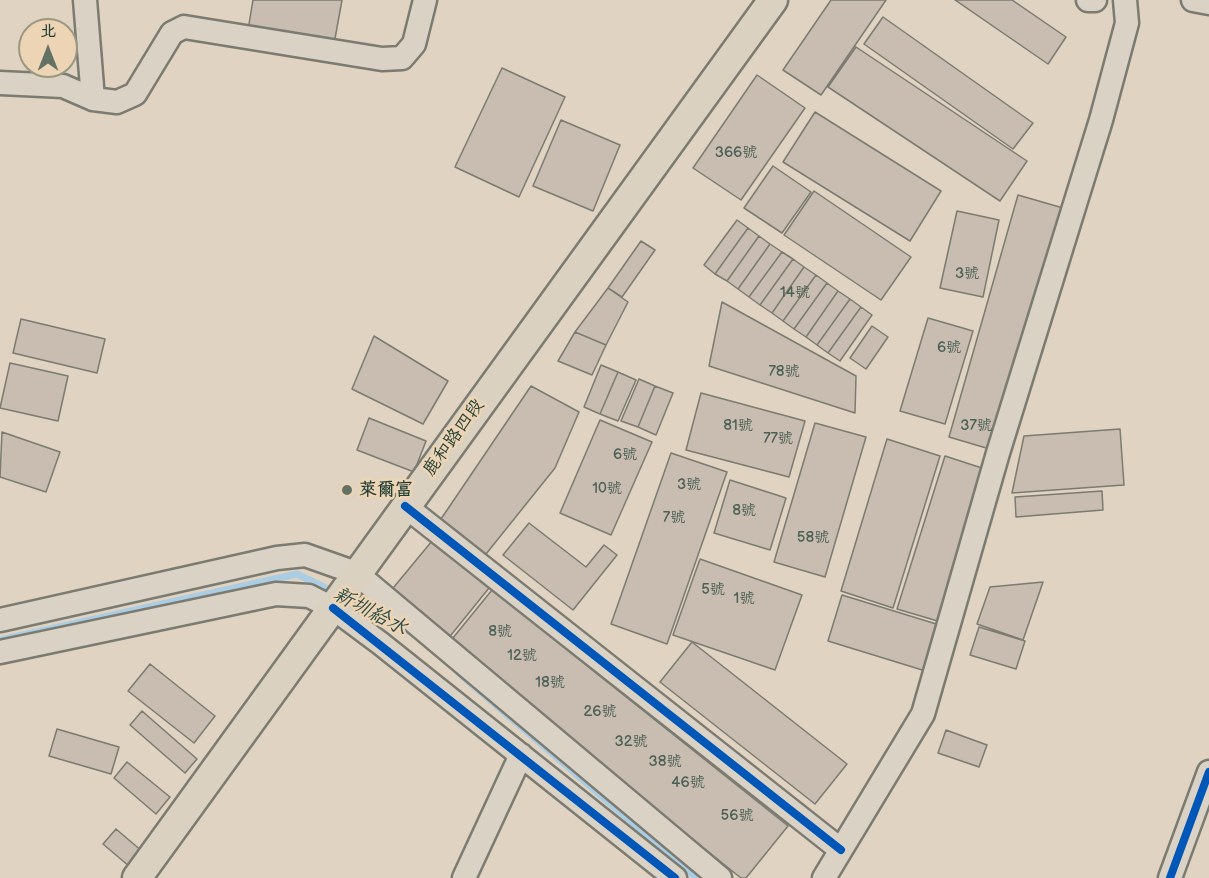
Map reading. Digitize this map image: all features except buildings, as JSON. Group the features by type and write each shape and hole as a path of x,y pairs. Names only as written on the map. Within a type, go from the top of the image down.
{"main road":[{"name":"鹿和路四段","path":"137,878 773,0"}],"street":[{"path":"85,0 93,99"},
{"path":"0,83 63,86 93,99 117,102 135,94 172,33 184,27 382,59 402,58 414,44 426,0"},
{"path":"1088,0 1095,0"},
{"path":"824,878 923,714 998,453 1101,120 1127,22 1125,0"},
{"path":"1193,0 1209,3"},
{"path":"405,506 841,850"},
{"path":"0,620 277,558 305,555 356,573 720,878"},
{"path":"0,652 276,594 309,596 333,608 675,878"},
{"path":"464,878 520,755"},
{"path":"1170,878 1209,772"}],"waterway":[{"name":"新圳給水","path":"0,640 297,574 336,593"},
{"name":"新圳給水","path":"348,600 410,632"},
{"name":"新圳給水","path":"460,674 697,878"}],"cycle path":[{"path":"405,506 841,850"},
{"path":"333,608 675,878"},
{"path":"1170,878 1209,772"}],"place":[{"name":"萊爾富","path":"347,490"}]}
